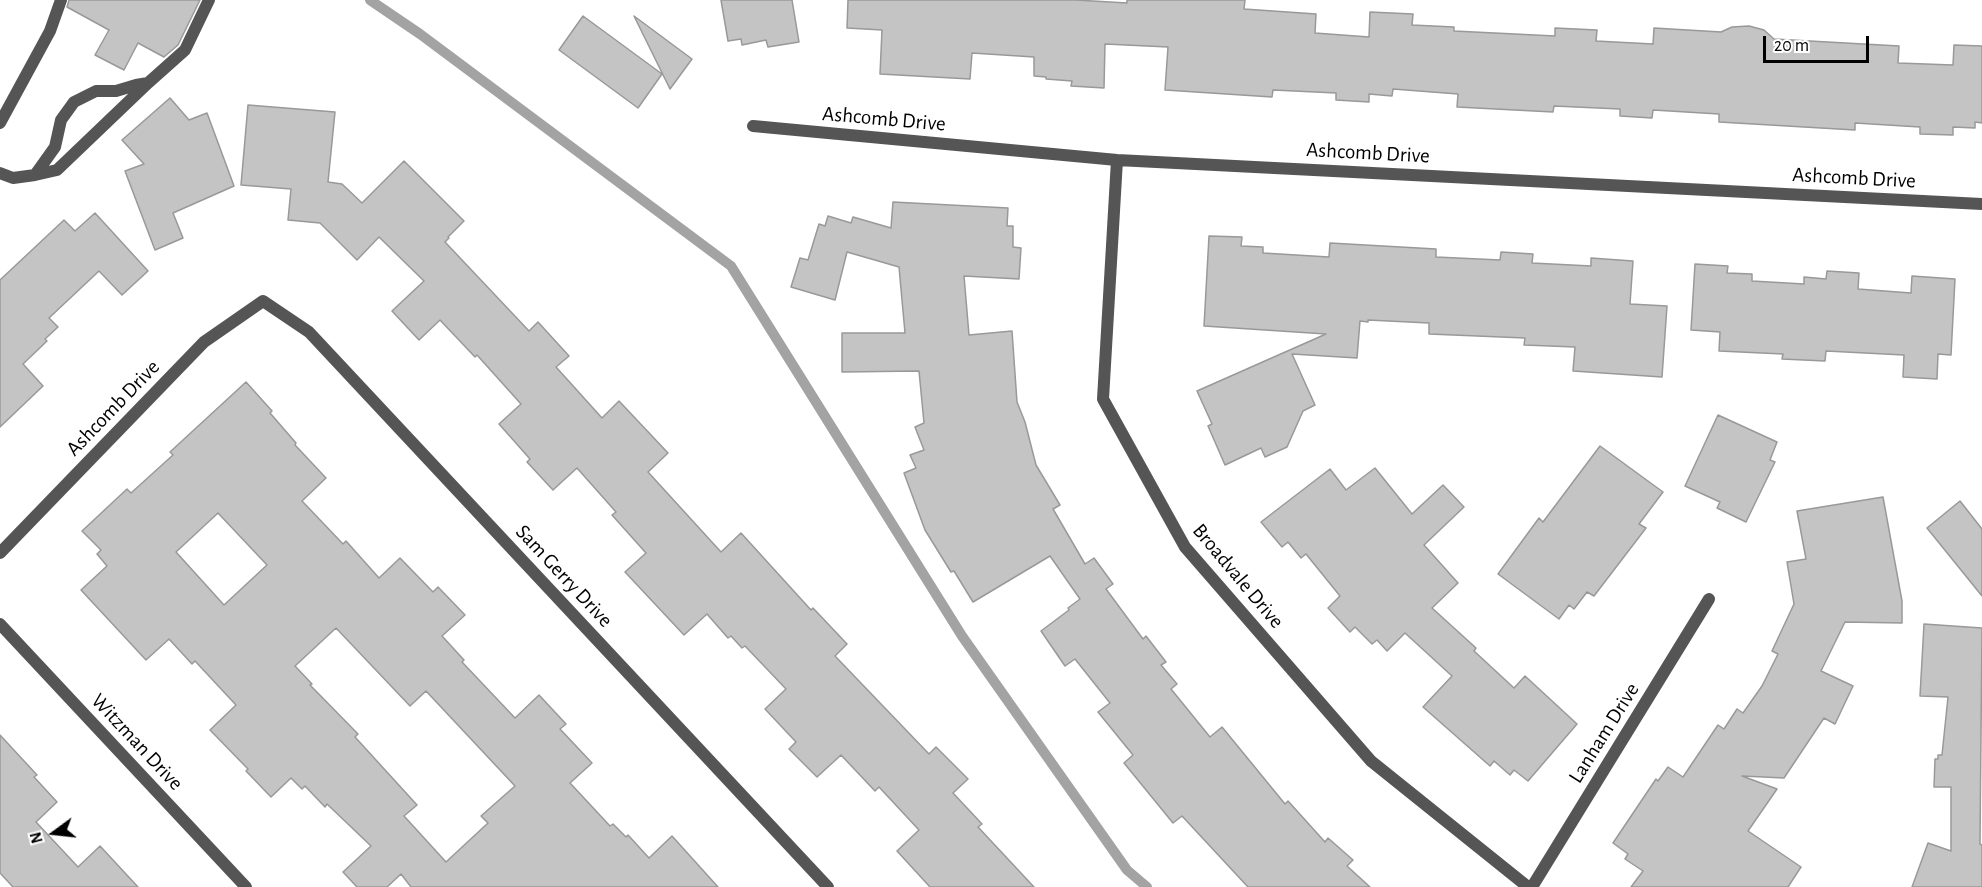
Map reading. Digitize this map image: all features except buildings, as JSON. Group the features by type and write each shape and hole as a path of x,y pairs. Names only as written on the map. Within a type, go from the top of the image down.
{"street":[{"path":"0,123 50,31 62,0"},
{"path":"0,173 13,178 57,170 185,50 209,0"},
{"path":"35,175 55,147 61,120 74,102 96,91 116,91 148,83"},
{"name":"Ashcomb Drive","path":"753,126 1117,159 1982,204"},
{"name":"Broadvale Drive","path":"1117,159 1103,399 1185,547 1371,761 1530,887"},
{"name":"Ashcomb Drive","path":"0,553 204,342 263,301"},
{"name":"Sam Gerry Drive","path":"263,301 309,332 828,887"},
{"name":"Lanham Drive","path":"1530,887 1709,599"},
{"name":"Witzman Drive","path":"0,624 246,887"}],"waterway":[{"path":"370,0 420,34 731,266 962,636 1127,870 1147,887"}]}
